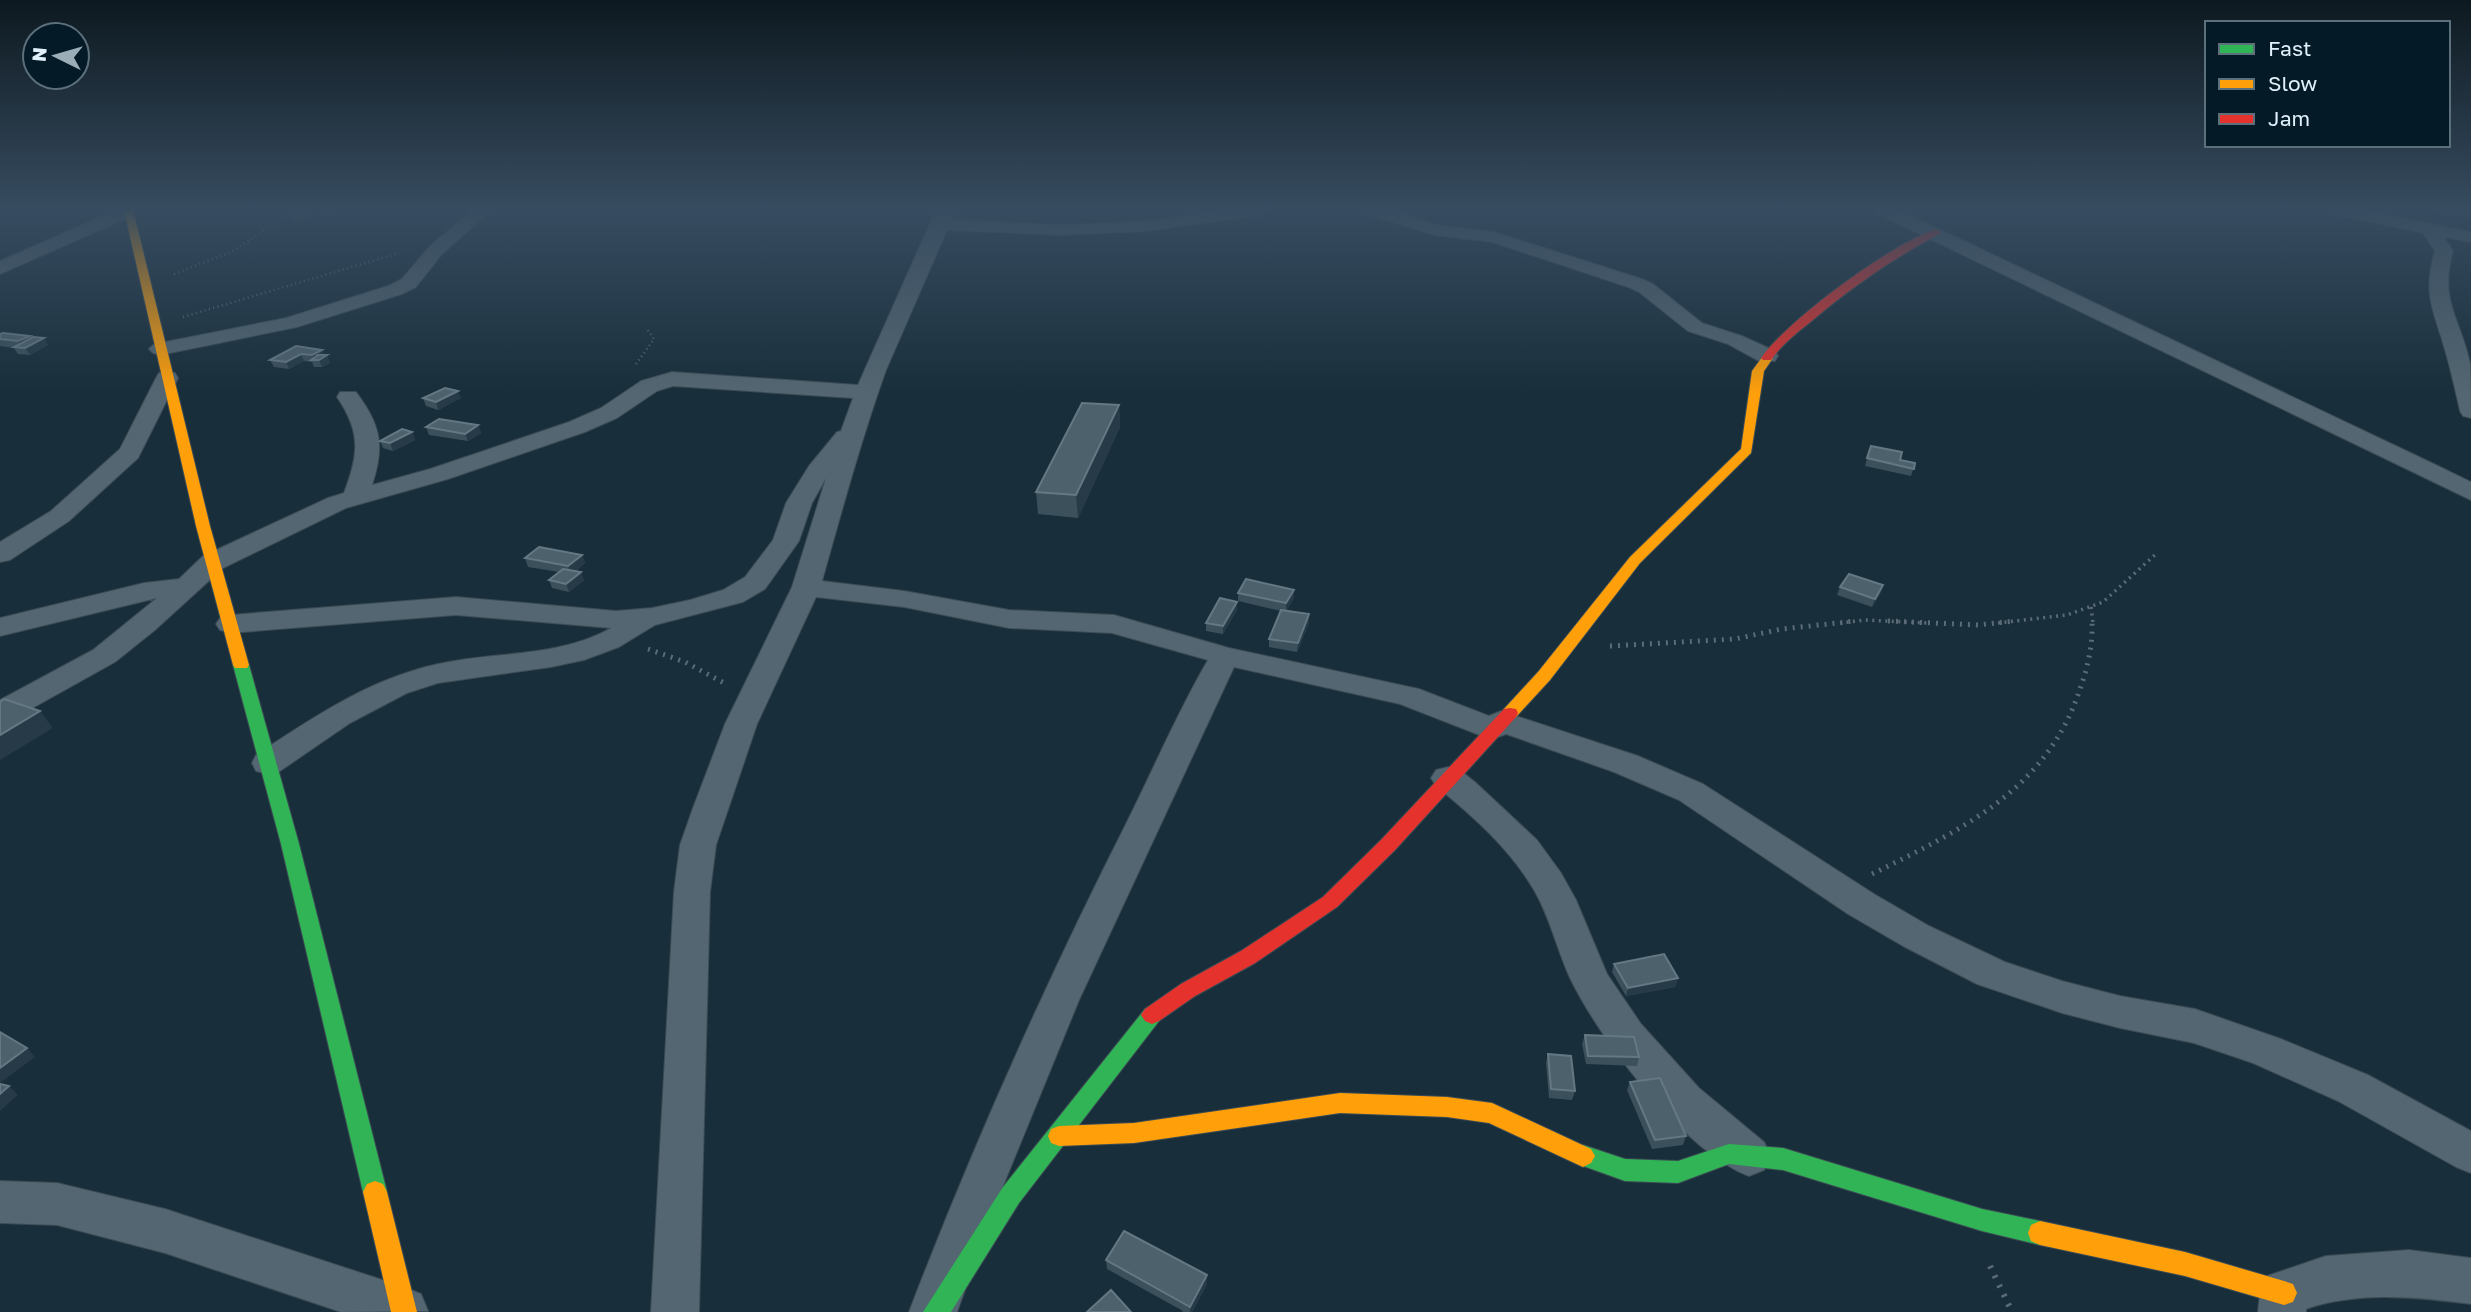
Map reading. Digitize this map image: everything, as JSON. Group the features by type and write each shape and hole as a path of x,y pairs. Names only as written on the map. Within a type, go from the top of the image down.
{"street":[{"path":"141,271 229,624 268,763 404,1311"},
{"path":"160,349 290,323 395,290 409,283 420,271"},
{"path":"675,1312 692,892 698,845 741,724 806,587 854,426 869,392 875,370 919,271"},
{"path":"1599,271 1646,288 1695,327 1735,340 1767,356"},
{"path":"935,1312 1011,1195 1150,1017 1188,990 1248,957 1330,902 1388,845 1544,676 1635,560 1747,450 1758,371 1775,346 1834,296 1870,271"},
{"path":"2016,271 2471,492"},
{"path":"2438,271 2439,301 2458,357 2471,411"},
{"path":"0,554 60,516 130,453 167,378"},
{"path":"0,713 104,656 145,624 213,562 313,513 355,497 439,474 577,426 609,413 649,386 672,379 869,392"},
{"path":"348,397 362,413 366,430 368,463 355,497"},
{"path":"229,624 456,606 605,619 647,617 697,607 733,596 755,583 786,541 799,503 821,466 854,426"},
{"path":"0,627 144,591 186,586"},
{"path":"806,587 904,599 1009,619 1114,624 1225,656 1408,696 1673,783 1916,936 1991,973 2120,1012 2196,1026 2267,1051 2353,1088 2471,1153"},
{"path":"268,763 377,693 416,679 466,667 565,655 594,648 614,639 647,617"},
{"path":"935,1312 978,1190 1041,1042 1106,898 1163,783 1185,728 1225,656"},
{"path":"1448,778 1488,812 1527,853 1557,898 1595,988 1627,1035 1685,1104 1749,1156"},
{"path":"1059,1136 1134,1133 1340,1103 1447,1107 1492,1113 1570,1152 1625,1170 1678,1171 1729,1154 1783,1159 1982,1220 2185,1264 2283,1302 2326,1279 2409,1273 2471,1281"},
{"path":"0,1202 57,1203 165,1231 291,1270 404,1311"}],"path":[{"path":"144,286 182,271"},
{"path":"154,327 247,296 341,271"},
{"path":"1566,645 1636,647 1678,644 1735,639 1821,623 1865,620 1978,625 2067,615 2103,601 2156,554"},
{"path":"1841,891 1965,825 2020,788 2067,727 2082,689 2094,628 2091,607"},
{"path":"614,639 685,662 734,690 741,724"}],"building":[{"path":"0,334 30,336 18,341 0,339"},
{"path":"33,337 44,338 25,348 14,347"},
{"path":"296,346 322,350 312,355 301,354 286,362 270,360"},
{"path":"318,355 327,355 319,360 311,360"},
{"path":"445,388 458,391 436,402 423,398"},
{"path":"1082,403 1119,405 1076,495 1036,492"},
{"path":"439,419 478,425 465,434 426,427"},
{"path":"402,429 412,432 390,443 380,441"},
{"path":"1871,446 1902,452 1900,460 1915,463 1914,469 1867,458"},
{"path":"539,547 582,555 568,566 525,558"},
{"path":"563,569 581,572 566,584 549,580"},
{"path":"1849,574 1883,585 1875,599 1840,587"},
{"path":"1246,579 1294,590 1286,603 1238,593"},
{"path":"1220,598 1237,602 1223,626 1206,623"},
{"path":"1281,610 1309,614 1298,643 1269,639"},
{"path":"4,699 40,711 0,735 0,702"},
{"path":"1664,954 1678,978 1628,988 1614,964"},
{"path":"0,1032 27,1048 0,1068"},
{"path":"1585,1035 1634,1037 1639,1057 1588,1056"},
{"path":"1548,1054 1571,1056 1575,1091 1551,1089"},
{"path":"1660,1078 1686,1136 1655,1140 1630,1082"},
{"path":"0,1084 9,1086 0,1094"},
{"path":"1124,1231 1207,1275 1190,1307 1106,1260"},
{"path":"1111,1290 1131,1312 1087,1312"}],"traffic: fast":[{"path":"241,665 290,844 375,1192"},
{"path":"936,1312 1011,1195 1152,1015"},
{"path":"1583,1156 1625,1170 1678,1172 1729,1154 1783,1159 1982,1220 2040,1233"}],"traffic: slow":[{"path":"143,271 203,526 241,665"},
{"path":"1510,713 1544,676 1635,560 1747,450 1758,371 1767,358"},
{"path":"1059,1136 1134,1133 1340,1103 1447,1107 1492,1113 1583,1156"},
{"path":"375,1192 404,1312"},
{"path":"2040,1233 2185,1264 2284,1293"}],"traffic: jam":[{"path":"1767,358 1775,347 1821,307 1870,271"},
{"path":"1152,1015 1188,990 1248,957 1330,902 1388,845 1510,713"}]}
